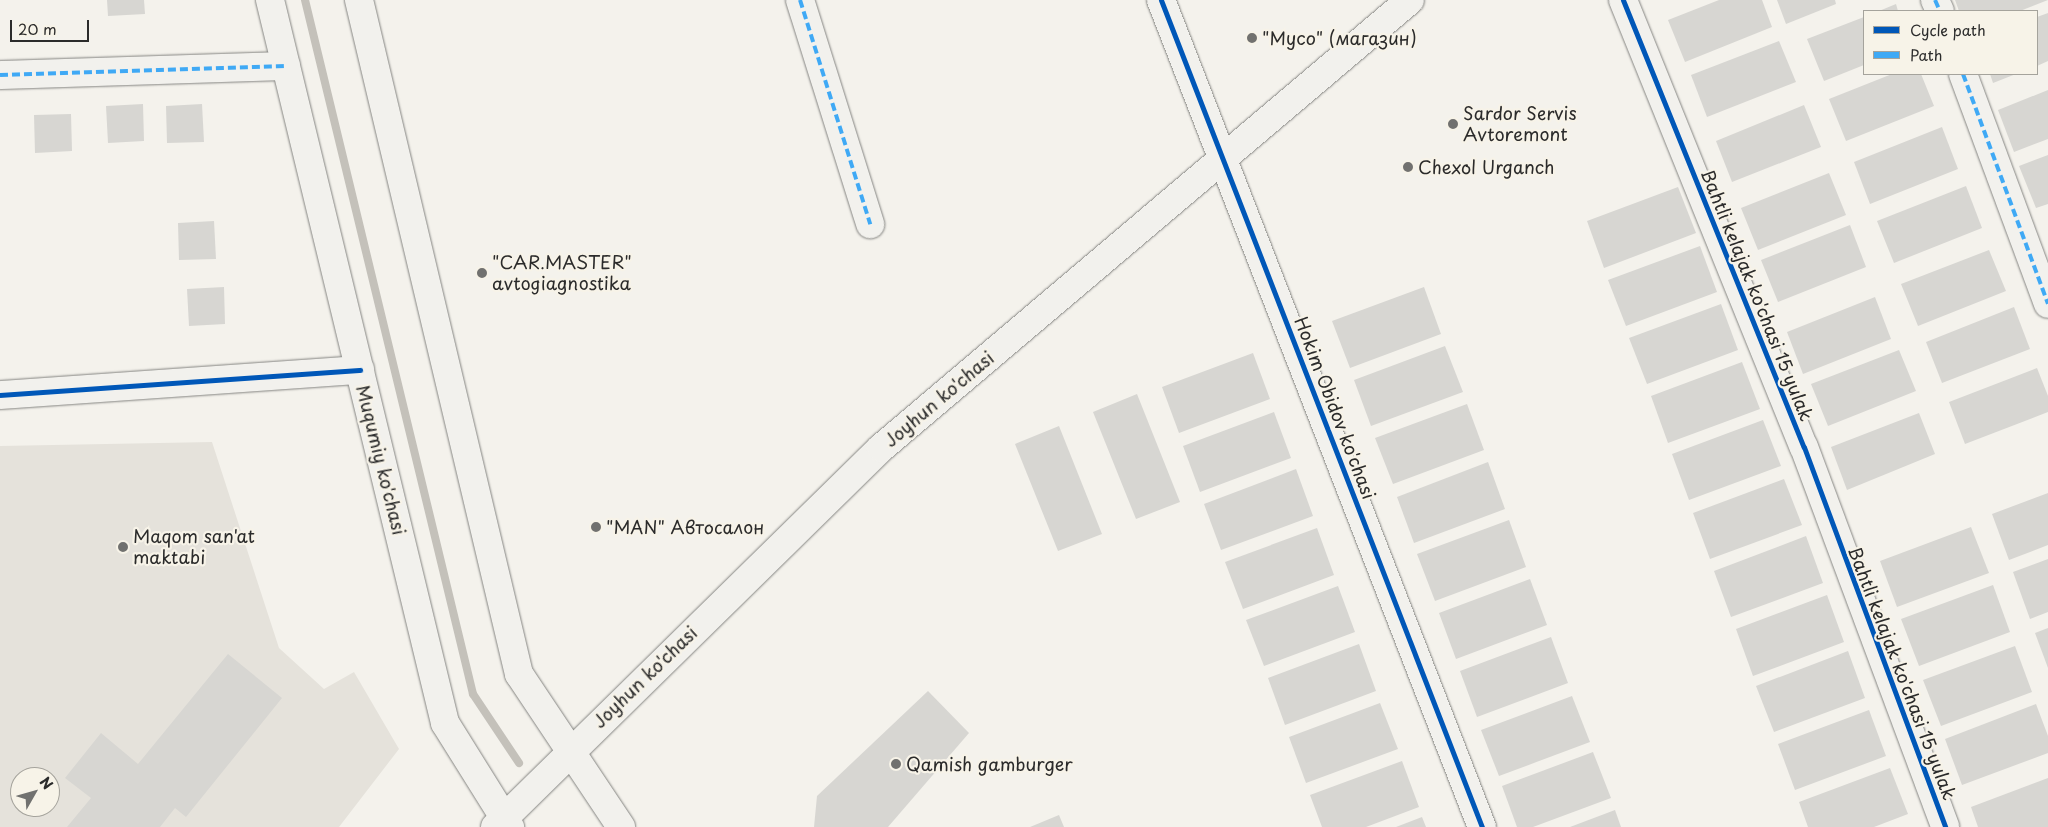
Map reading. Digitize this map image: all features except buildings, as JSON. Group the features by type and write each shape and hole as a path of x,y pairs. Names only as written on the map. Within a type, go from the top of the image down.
{"main road":[{"name":"Muqumiy ko'chasi","path":"270,0 445,723 503,824"},
{"path":"359,0 519,674 569,751 622,827"},
{"path":"800,0 870,224"},
{"name":"Hokim Obidov ko'chasi","path":"1161,0 1224,157 1482,827"},
{"name":"Joyhun ko'chasi","path":"503,824 569,751 881,448 1410,0"},
{"name":"Bahtli kelajak ko'chasi 15 yulak","path":"1622,0 1804,447 1945,827"},
{"path":"0,75 286,66"},
{"path":"1963,75 2048,304"},
{"path":"0,395 360,370"}],"shaded area":[{"name":"Maqom san'at maktabi","path":"212,442 279,648 324,689 354,672 399,749 339,827 0,827 0,446"}],"waterway":[{"path":"305,0 473,694 519,763"}],"marked path":[{"path":"800,0 870,224"},
{"path":"1935,0 1940,10"},
{"path":"0,75 286,66"},
{"path":"1963,75 2048,304"}],"cycle path":[{"path":"1161,0 1482,827"},
{"path":"1623,0 1804,447 1945,827"},
{"path":"0,395 360,370"}],"place":[{"name":"\"Мусо\" (магазин)","path":"1252,38"},
{"name":"Sardor Servis Avtoremont","path":"1453,124"},
{"name":"Chexol Urganch","path":"1408,167"},
{"name":"\"CAR.MASTER\" avtogiagnostika","path":"482,273"},
{"name":"\"MAN\" Автосалон","path":"596,527"},
{"name":"Maqom san'at maktabi","path":"123,547"},
{"name":"Qamish gamburger","path":"896,764"}]}
